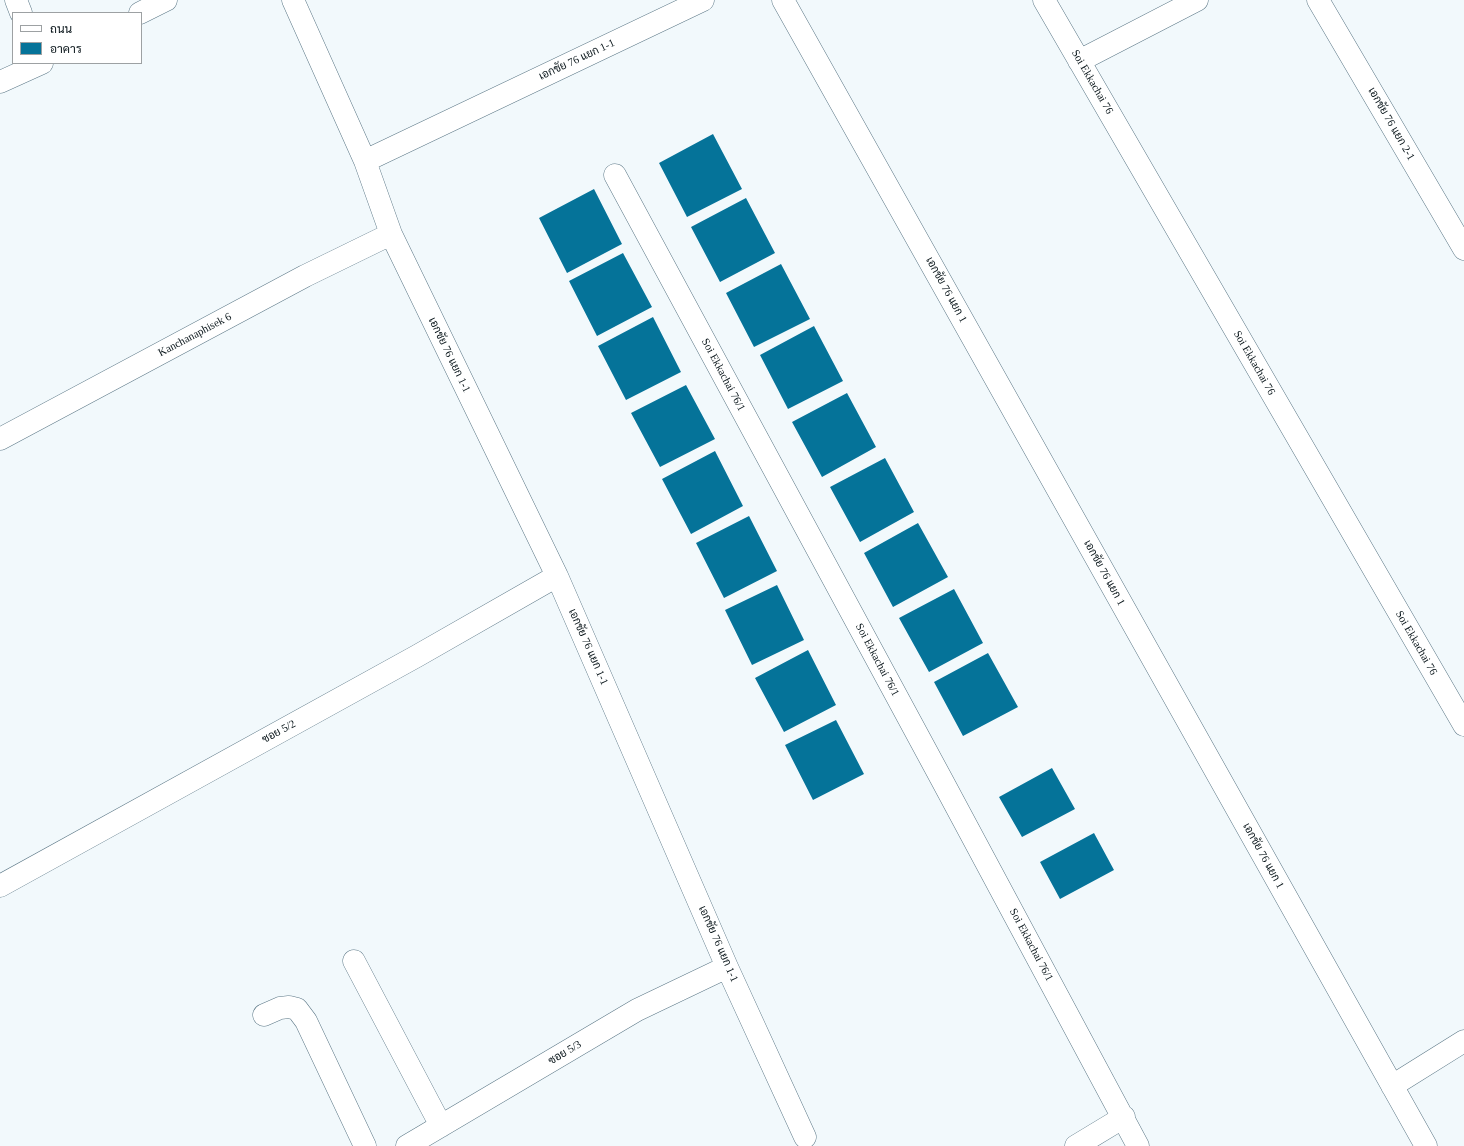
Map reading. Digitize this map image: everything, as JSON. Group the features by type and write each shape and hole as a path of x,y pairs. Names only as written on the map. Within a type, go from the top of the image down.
{"street":[{"path":"16,0 22,12"},
{"path":"142,12 166,0"},
{"name":"เอกชัย 76 แยก 1-1","path":"293,0 364,161 391,234 557,576 728,967 805,1137"},
{"name":"เอกชัย 76 แยก 1-1","path":"364,161 703,0"},
{"name":"เอกชัย 76 แยก 1","path":"783,0 1426,1146"},
{"name":"Soi Ekkachai 76","path":"1044,0 1464,725"},
{"path":"1079,61 1197,0"},
{"name":"เอกชัย 76 แยก 2-1","path":"1318,0 1464,249"},
{"path":"0,82 40,64"},
{"name":"Soi Ekkachai 76/1","path":"615,174 1124,1117 1138,1146"},
{"name":"Kanchanaphisek 6","path":"0,440 305,276 391,234"},
{"name":"ซอย 5/2","path":"0,886 417,656 557,576"},
{"path":"354,961 441,1126"},
{"name":"ซอย 5/3","path":"407,1146 636,1010 728,967"},
{"path":"264,1015 280,1008 289,1007 297,1009 306,1021 365,1146"},
{"path":"1392,1086 1464,1041"},
{"path":"1076,1146 1124,1117"}],"building":[{"path":"713,134 742,189 687,217 659,163"},
{"path":"594,189 622,244 567,273 539,218"},
{"path":"746,198 775,253 720,282 691,227"},
{"path":"623,253 652,307 597,336 569,281"},
{"path":"781,264 810,319 754,347 726,293"},
{"path":"653,317 681,372 626,400 598,346"},
{"path":"814,326 843,381 788,409 760,355"},
{"path":"686,385 715,439 660,467 631,413"},
{"path":"847,393 876,447 822,477 792,422"},
{"path":"715,451 743,506 691,534 662,479"},
{"path":"885,458 914,512 860,542 830,487"},
{"path":"749,516 777,571 724,598 696,543"},
{"path":"918,523 948,577 893,607 864,553"},
{"path":"777,585 804,640 752,665 725,610"},
{"path":"954,589 983,643 929,672 899,618"},
{"path":"808,650 836,705 784,732 755,678"},
{"path":"988,653 1018,707 963,736 934,682"},
{"path":"836,720 864,774 813,800 785,745"},
{"path":"1052,768 1075,809 1022,837 999,797"},
{"path":"1094,833 1114,870 1060,899 1040,862"}]}
